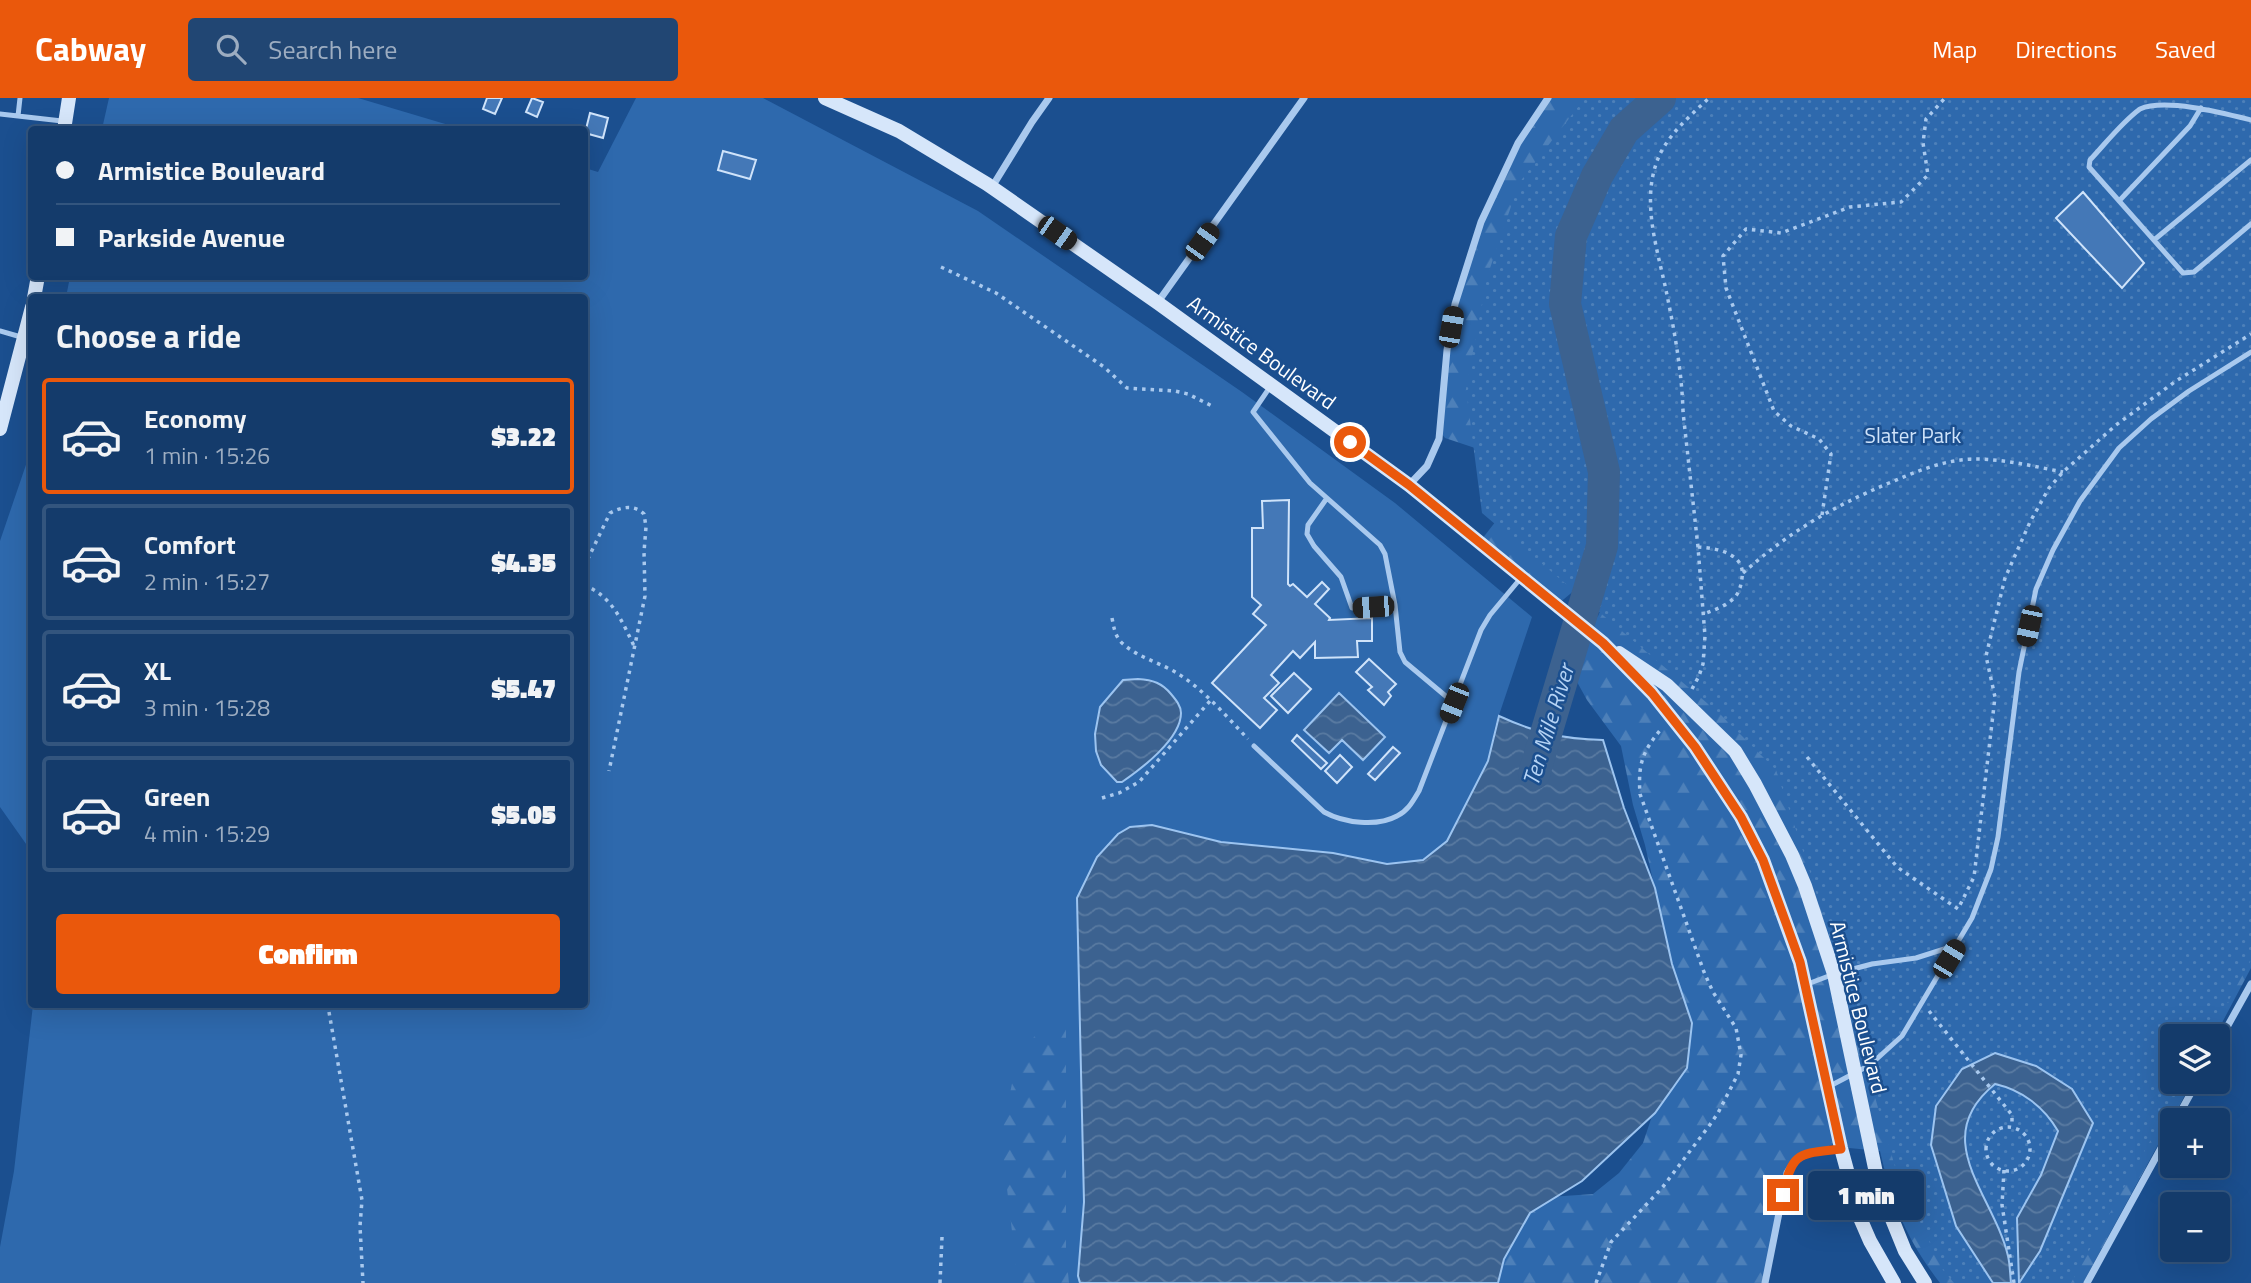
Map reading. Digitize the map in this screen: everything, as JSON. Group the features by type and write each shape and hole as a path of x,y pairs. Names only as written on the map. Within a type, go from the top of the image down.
{"main road":[{"path":"65,125 69,98"},
{"name":"Armistice Boulevard","path":"825,98 899,131 990,185 1409,485 1603,643 1672,716 1741,817 1763,860 1800,962 1841,1149 1865,1229 1894,1283"},
{"path":"1,424 28,322"},
{"name":"Armistice Boulevard","path":"1603,643 1667,685 1735,751 1792,855 1834,974 1879,1187 1905,1251 1925,1283"}],"street":[{"path":"990,185 1049,98"},
{"path":"1157,303 1304,98"},
{"path":"1409,485 1427,466 1439,439 1447,350 1455,304 1480,222 1518,142 1548,98"},
{"path":"2229,1024 2251,984"},
{"path":"1765,1283 1787,1173 1800,1155 1841,1149"},
{"path":"2087,1283 2160,1151"}],"lane":[{"path":"18,116 20,98"},
{"path":"2251,120 2162,102 2141,108 2090,160 2089,167 2183,273 2194,272 2251,224"},
{"path":"2119,201 2190,126 2201,108"},
{"path":"0,114 65,125"},
{"path":"2154,240 2251,160"},
{"path":"0,331 24,338"},
{"path":"1829,1087 1870,1065 1902,1036 1972,918 1991,869 1998,837 2019,672 2036,589 2080,500 2119,448 2151,419 2189,391 2251,352"},
{"path":"1271,385 1253,412 1287,457 1327,498 1380,545 1385,554 1395,605 1400,652 1405,662 1454,703"},
{"path":"1327,498 1308,525 1307,534 1341,577 1352,608 1395,605"},
{"path":"1254,746 1324,813 1348,820 1381,822 1397,817 1408,808 1419,791 1481,631 1490,615 1522,577"},
{"path":"1805,985 1872,964 1916,958 1957,945"}],"path":[{"path":"1822,515 1831,454 1819,439 1791,426 1774,411 1726,288 1723,256 1746,229 1781,233 1850,207 1901,202 1928,175 1923,143 1926,119 1945,98"},
{"path":"941,267 988,288 1104,367 1127,388 1175,391 1188,394 1212,406"},
{"path":"1807,757 1897,867 1958,909 1974,877 1995,697 1986,656 2005,578 2018,547 2049,488 2063,472 2116,425 2183,377 2251,334"},
{"path":"1743,573 1772,548 1822,515 1924,468 1963,460 2014,463 2063,472"},
{"path":"588,559 610,513 626,507 644,513 645,596 609,771"},
{"path":"1698,547 1719,549 1732,555 1741,565 1743,573 1741,588 1735,597 1722,607 1704,614"},
{"path":"588,587 600,592 608,600 635,648"},
{"path":"1112,618 1114,633 1121,642 1129,649 1178,674 1210,700 1254,746"},
{"path":"1102,798 1119,793 1139,782 1210,700"},
{"path":"329,1012 362,1200 360,1226 363,1283"},
{"path":"1932,1014 2012,1115 2012,1126"},
{"path":"2004,1126 2012,1126 2029,1140 2029,1156 2021,1167 2004,1171 1988,1160 1986,1146 1992,1133 2004,1126"},
{"path":"2004,1171 2001,1205 2011,1252 2014,1283"},
{"path":"940,1283 942,1237"}],"green space":[{"path":"109,98 358,98 452,126 103,126"},
{"path":"636,98 763,98 978,211 1242,392 1395,503 1532,617 1495,727 1488,761 1447,841 1423,860 1387,864 1333,853 1221,842 1152,825 1097,857 1077,898 1084,1202 1078,1276 1080,1283 0,1283 0,1247 14,1171 33,1008 588,1008 588,294 67,294 69,280 588,280 588,169 598,172"},
{"path":"1546,98 1640,98 1576,589 1558,604 1482,539 1507,507 1487,452 1445,438 1442,434 1445,364 1462,278 1498,181"},
{"name":"Slater Park","path":"1585,98 2251,98 2251,960 2216,1024 2160,1024 2160,1094 2176,1094 2169,1108 2160,1108 2160,1123 2071,1283 1954,1283 1943,1270 1898,1177 1811,875 1776,770 1720,714 1482,513 1466,389 1487,277 1519,183"},
{"path":"28,459 28,847 0,807 0,541"},
{"path":"1618,574 2251,779 2251,968 2221,1024 2160,1024 2160,1094 2185,1094 2178,1108 2160,1108 2160,1141 2083,1283 1940,1283 1918,1252 1902,1221 1880,1151 1839,1147 1834,1144 1804,1156 1795,1162 1790,1170 1776,1219 1765,1283 1453,1283 1519,1199 1593,1194 1619,1173 1643,1143 1655,1107 1681,1073 1691,1018 1662,957 1656,894 1621,746 1587,700 1571,671 1573,643 1584,627 1598,616"},
{"path":"1066,1014 1066,1252 1069,1283 1018,1283 1001,1137 1016,1064 1036,1034"}],"water":[{"path":"1138,679 1157,683 1168,690 1180,708 1179,723 1159,752 1122,782 1117,782 1101,765 1096,751 1095,734 1100,707 1123,680"},
{"path":"1339,693 1385,737 1363,760 1342,740 1329,753 1304,730"},
{"path":"1499,716 1549,734 1603,740 1624,808 1655,888 1672,964 1692,1023 1687,1068 1655,1113 1582,1181 1530,1213 1504,1259 1498,1283 1080,1283 1078,1276 1084,1202 1077,898 1097,857 1118,834 1130,827 1152,825 1221,842 1333,853 1387,864 1423,860 1447,841 1488,761"},
{"path":"1995,1053 2036,1066 2072,1089 2093,1123 2040,1251 2019,1283 2017,1218 2041,1175 2058,1131 2046,1114 2023,1095 1995,1084 1975,1105 1966,1126 1966,1147 1971,1168 2001,1233 2009,1259 2011,1283 1993,1283 1956,1226 1931,1145 1936,1106 1962,1069"}],"building":[{"path":"487,98 502,98 495,114 483,109"},
{"path":"532,98 543,102 537,117 526,112"},
{"path":"590,113 608,118 603,138 588,134"},
{"path":"723,151 756,160 750,179 718,170"},
{"path":"2083,192 2144,263 2122,288 2056,218"},
{"path":"1289,500 1288,584 1293,584 1307,597 1322,582 1329,589 1315,604 1329,620 1372,618 1372,641 1357,641 1358,657 1315,658 1315,642 1300,658 1293,651 1271,675 1279,683 1264,698 1277,710 1260,728 1212,683 1266,625 1253,614 1261,605 1252,597 1252,528 1263,528 1262,501"},
{"path":"1369,659 1396,684 1388,692 1391,696 1384,705 1368,690 1372,687 1356,672"},
{"path":"1294,673 1311,689 1288,713 1271,696"},
{"path":"1297,735 1327,763 1321,769 1292,741"},
{"path":"1393,747 1400,753 1375,780 1368,774"},
{"path":"1340,755 1352,767 1337,783 1325,771"}],"waterway":[{"name":"Ten Mile River","path":"1534,774 1602,546 1604,472 1565,304 1571,236 1597,176 1624,130 1660,98"}],"route":[{"path":"1350,442 1409,485 1603,643 1672,716 1741,817 1763,860 1800,962 1841,1149 1800,1155 1787,1173 1783,1195"}]}
